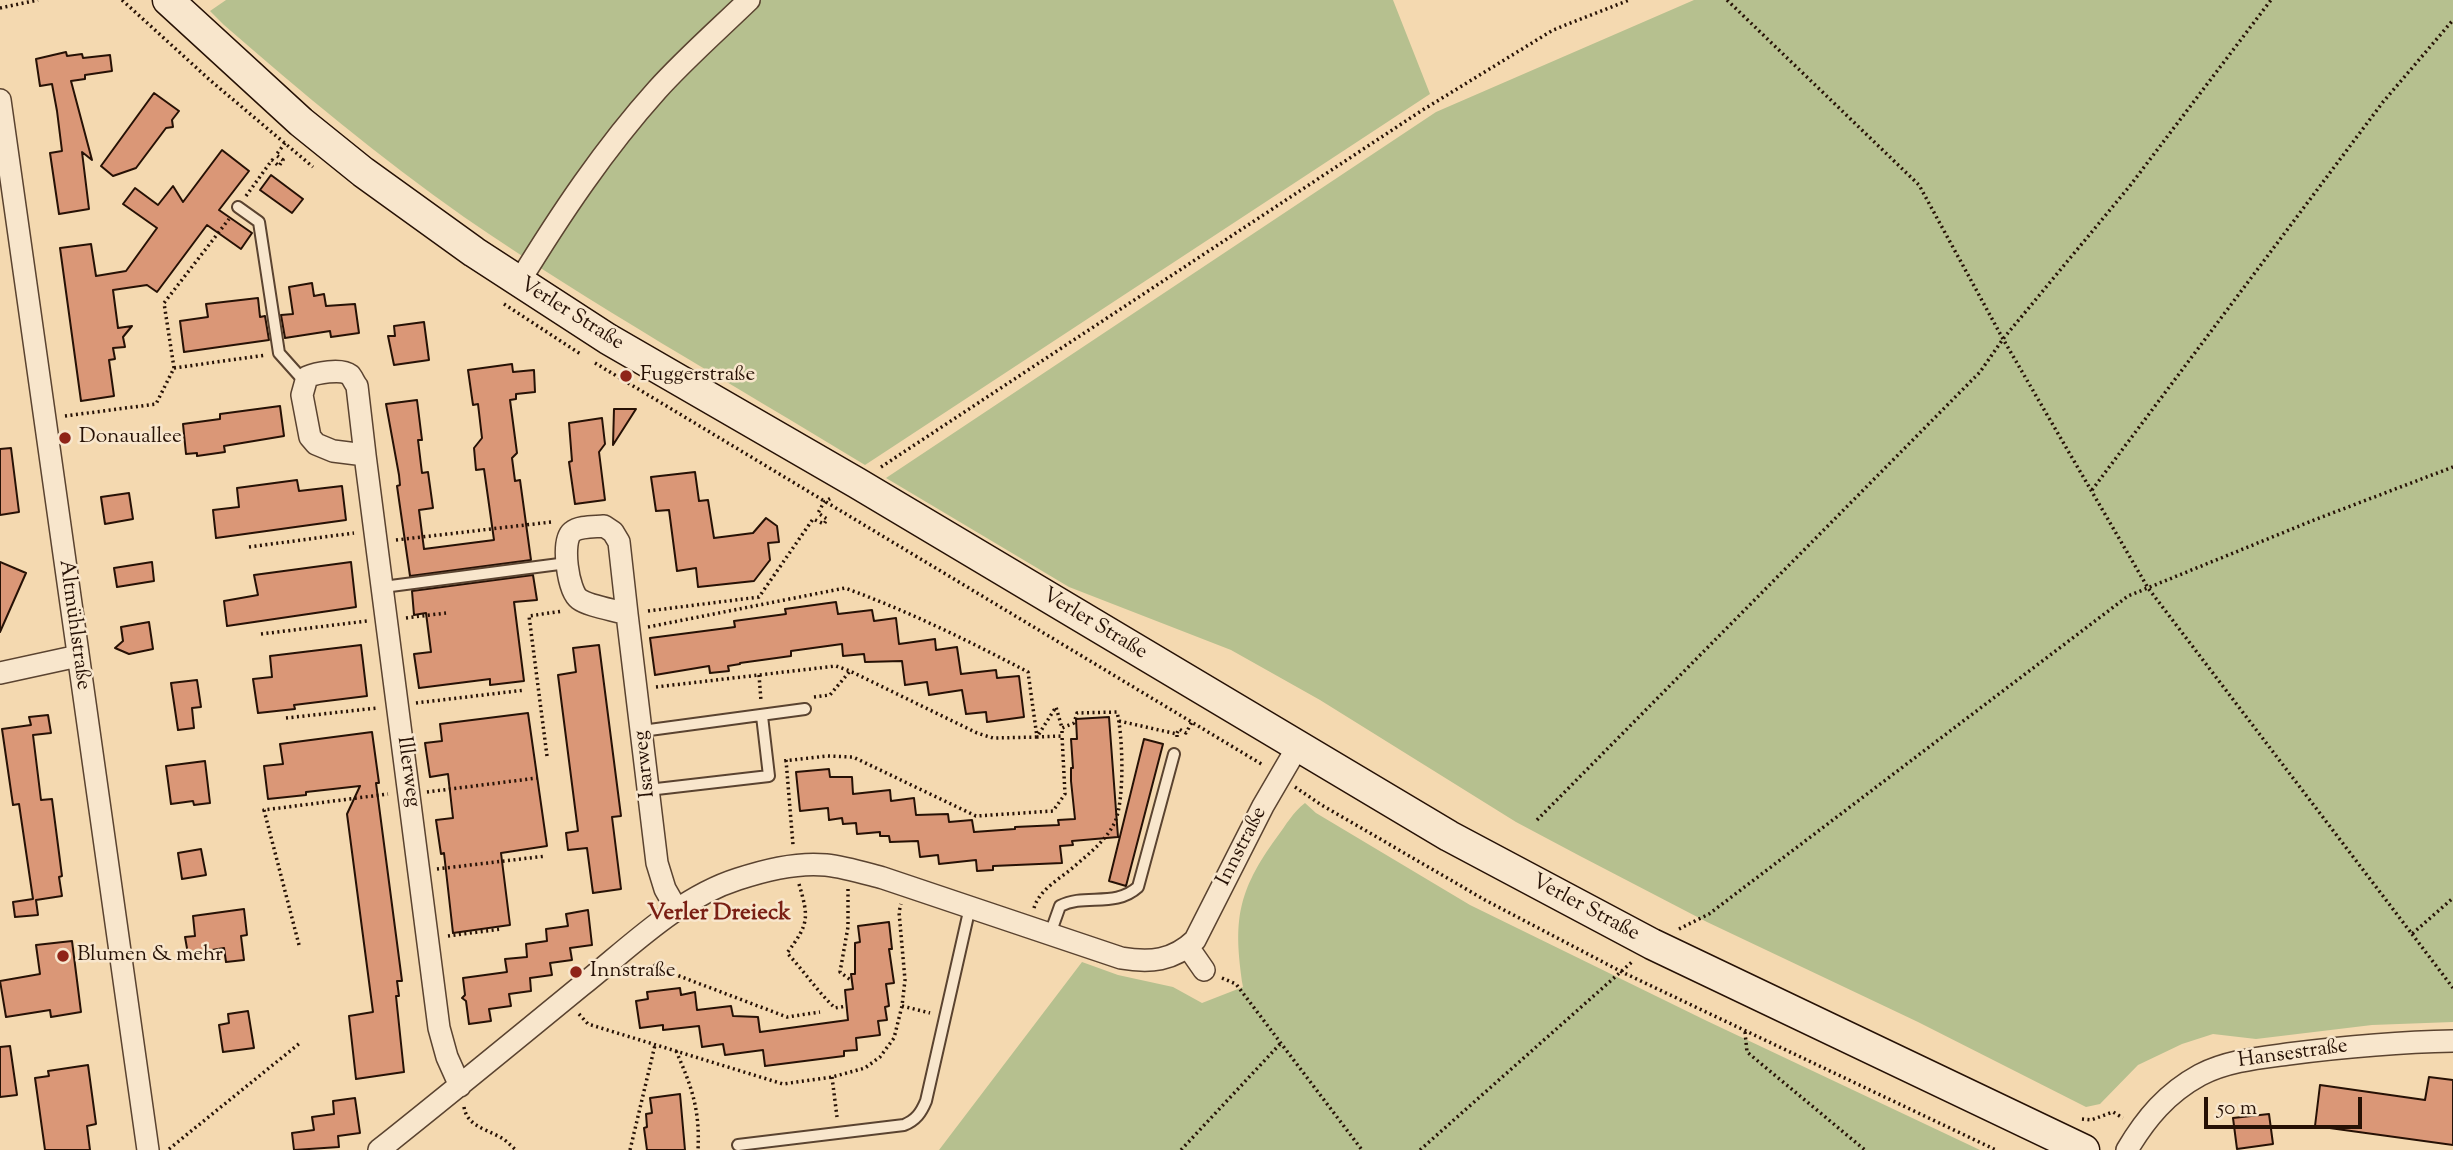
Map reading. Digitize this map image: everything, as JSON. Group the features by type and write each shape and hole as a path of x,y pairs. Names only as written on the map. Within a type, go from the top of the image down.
{"main road":[{"name":"Verler Straße","path":"168,0 300,121 417,212 519,282 641,359 857,483 1437,829 1584,910 1747,991 2084,1150"}],"street":[{"path":"519,282 585,181 624,129 657,90 749,0"},
{"name":"Altmühlstraße","path":"0,100 3,146 148,1150"},
{"name":"Illerweg","path":"304,381 312,374 340,372 348,373 357,386 439,1028 447,1057 460,1086"},
{"path":"304,381 302,395 310,438 316,444 333,451 365,455"},
{"name":"Isarweg","path":"579,599 573,590 567,563 565,548 568,537 574,530 604,526 614,532 619,542 657,863 665,889 677,910"},
{"path":"579,599 626,614"},
{"path":"0,673 78,656"},
{"name":"Innstraße","path":"1188,947 1203,926 1298,746"},
{"path":"379,1150 677,910 736,879 794,866 824,865 848,869 907,886 1121,958 1147,962 1188,947 1204,970"},
{"name":"Hansestraße","path":"2127,1150 2147,1118 2168,1097 2202,1074 2222,1066 2310,1051 2379,1044 2453,1041"}],"lane":[{"path":"238,207 259,222 279,354 304,381"},
{"path":"383,587 567,563"},
{"path":"642,731 805,709"},
{"path":"648,790 769,776 762,716"},
{"path":"1051,934 1060,906 1071,900 1110,900 1130,894 1138,887 1174,754"},
{"path":"738,1145 904,1125 921,1112 926,1101 970,907"}],"path":[{"path":"0,8 38,0"},
{"path":"626,614 759,597 813,519 824,524 827,519 818,513 824,502 857,483 1421,111 1553,30 1629,0"},
{"path":"1727,0 1919,185 2003,339 2148,587 2453,988"},
{"path":"1537,820 1980,372 2003,339 2129,187 2270,0"},
{"path":"2092,491 2383,102 2453,20"},
{"path":"44,419 156,404 174,368 164,303 272,160 279,166 283,160 276,155 300,121"},
{"path":"174,368 279,354"},
{"path":"1709,914 2128,596 2453,467"},
{"path":"249,547 551,522"},
{"path":"643,628 845,588 937,626 1028,672 1037,737"},
{"path":"547,755 529,616 563,611 579,599"},
{"path":"261,634 446,613"},
{"path":"637,690 836,666 977,733 993,738 1062,736"},
{"path":"805,709 814,698 830,695 850,671"},
{"path":"759,675 762,716"},
{"path":"286,718 525,690"},
{"path":"768,763 827,756 853,757 976,816 1053,811 1065,794 1062,728 1056,707 1037,737"},
{"path":"1027,927 1040,894 1097,847 1116,821 1122,761 1117,712 1077,713 1074,723 1062,728"},
{"path":"1119,721 1177,734"},
{"path":"1174,754 1179,729 1186,733 1192,722"},
{"path":"786,760 794,866 807,911 806,921 787,953 807,974 819,993 835,1008 847,1006"},
{"path":"299,944 264,810 537,778"},
{"path":"420,871 546,856"},
{"path":"848,869 848,927 840,972 852,981"},
{"path":"566,999 588,1024 783,1084 832,1077 865,1068 880,1057 894,1038 902,1006 905,980 900,912 907,886"},
{"path":"2412,934 2453,898"},
{"path":"428,938 501,929"},
{"path":"654,964 658,968 787,1017 820,1012"},
{"path":"1204,970 1236,984 1362,1150"},
{"path":"1420,1150 1622,972 1996,1150"},
{"path":"902,1006 945,1017"},
{"path":"1745,1032 1746,1052 1865,1150"},
{"path":"167,1150 300,1042"},
{"path":"1181,1150 1280,1043"},
{"path":"630,1150 655,1045"},
{"path":"677,1051 694,1089 699,1130 698,1150"},
{"path":"832,1077 839,1133"},
{"path":"460,1086 466,1117 477,1127 500,1137 516,1150"}],"green space":[{"path":"226,0 1393,0 1430,94 865,465 562,282 433,195 341,124 224,25 210,11"},
{"path":"1694,0 2453,0 2453,1022 2372,1025 2256,1039 2213,1034 2182,1044 2138,1065 2100,1104 2086,1107 1918,1022 1707,922 1580,856 1516,822 1320,700 1231,650 1069,587 886,478 1436,112"},
{"path":"1305,803 1316,813 1470,905 1980,1150 939,1150 1082,962 1118,975 1173,987 1202,1003 1243,987 1238,943 1241,908 1246,891 1264,857 1290,819"}],"building":[{"path":"66,52 67,56 82,54 83,58 110,55 112,71 85,75 85,79 71,81 92,160 82,152 89,209 59,214 50,153 62,151 57,111 52,84 40,86 36,59"},
{"path":"154,93 179,111 172,120 173,127 166,128 136,168 113,176 101,166"},
{"path":"222,150 249,171 219,210 252,233 241,249 207,225 157,292 147,285 113,290 118,328 132,326 123,337 125,347 113,348 115,359 109,360 114,396 81,401 60,248 91,244 96,276 126,271 157,228 123,204 135,188 158,205 173,186 183,202"},
{"path":"271,175 303,199 292,213 260,190"},
{"path":"312,283 314,296 324,294 326,306 355,304 359,333 331,337 330,331 285,338 281,315 293,314 289,287"},
{"path":"258,298 260,317 265,316 269,340 184,352 180,321 208,317 206,304"},
{"path":"424,322 429,360 394,365 388,336 395,336 394,326"},
{"path":"512,364 513,372 534,370 535,392 516,394 516,399 510,400 517,453 512,458 515,481 520,480 531,560 410,576 397,486 400,485 399,475 386,404 417,400 422,440 418,440 422,473 428,472 433,508 419,510 424,549 494,540 484,469 476,470 474,448 482,438 478,404 473,405 468,370"},
{"path":"280,406 284,436 224,446 225,452 197,456 197,453 186,454 183,424 220,419 220,414"},
{"path":"614,409 636,409 613,445"},
{"path":"602,418 605,444 599,452 605,500 575,504 569,462 572,461 569,423"},
{"path":"11,448 19,512 0,515 0,449"},
{"path":"695,472 699,501 708,500 714,538 753,533 766,518 777,526 779,542 768,543 770,560 754,581 698,587 696,568 677,571 669,510 656,511 651,477"},
{"path":"297,480 299,491 342,486 346,520 216,538 213,510 239,507 237,488"},
{"path":"129,493 133,519 105,524 101,497"},
{"path":"0,562 26,573 0,632"},
{"path":"152,562 154,581 117,587 114,568"},
{"path":"351,562 356,607 227,626 224,601 258,595 254,575"},
{"path":"533,575 537,600 514,602 524,681 490,685 490,679 419,688 414,654 431,652 426,613 414,615 412,591"},
{"path":"836,602 838,614 872,610 874,621 896,618 899,644 935,639 936,650 957,647 961,674 996,670 997,678 1019,676 1024,717 987,722 986,712 966,714 962,690 929,695 927,682 905,685 902,661 865,662 864,654 843,656 842,644 791,651 791,656 740,663 728,666 729,671 710,673 709,666 655,675 650,638 735,627 734,621 786,614 785,609"},
{"path":"149,622 153,649 129,654 115,648 123,641 121,627"},
{"path":"361,645 367,696 294,705 295,709 258,713 253,679 272,677 270,656"},
{"path":"599,645 621,816 612,817 621,889 593,893 587,848 568,850 566,833 578,831 558,675 576,672 573,648"},
{"path":"197,680 201,707 192,708 194,728 178,730 171,683"},
{"path":"528,713 547,846 501,853 510,925 453,933 444,853 441,854 436,820 453,818 448,774 430,777 425,743 442,741 440,724"},
{"path":"48,715 51,733 33,735 41,800 52,799 62,896 36,900 38,915 15,917 13,902 33,899 19,804 13,805 2,729 31,725 29,717"},
{"path":"1109,717 1118,837 1072,841 1073,845 1060,846 1062,863 993,866 993,870 977,871 976,860 939,864 938,855 920,857 918,841 890,842 889,836 880,836 880,832 857,834 856,823 843,824 842,818 829,820 828,808 800,811 796,772 829,769 830,777 852,777 853,794 890,790 891,801 914,798 916,815 948,814 949,822 972,820 974,832 1059,825 1058,820 1075,819 1071,739 1077,739 1076,719"},
{"path":"372,732 379,783 376,783 402,981 397,981 399,996 396,996 404,1072 356,1079 349,1016 373,1012 347,814 360,786 268,799 264,766 283,764 280,744"},
{"path":"1144,739 1163,744 1126,886 1109,881"},
{"path":"205,761 210,803 194,805 193,801 171,804 166,766"},
{"path":"201,849 206,875 182,879 178,853"},
{"path":"244,909 247,935 241,936 244,960 226,962 224,948 188,954 185,937 195,936 193,916"},
{"path":"588,910 592,945 570,948 572,960 550,963 552,975 530,978 531,991 509,994 511,1006 489,1009 491,1021 469,1024 466,1001 462,998 465,995 463,978 507,972 505,959 527,957 526,944 547,941 546,929 568,926 566,914"},
{"path":"889,922 892,949 889,949 894,983 886,984 889,1006 885,1007 887,1020 878,1021 880,1035 856,1038 857,1050 844,1051 844,1056 765,1066 763,1050 725,1055 723,1044 702,1047 699,1026 663,1030 663,1025 640,1028 636,1001 648,999 647,992 680,988 681,995 695,992 697,1010 731,1006 733,1016 758,1017 760,1032 848,1020 845,990 853,989 851,974 855,974 855,943 860,942 858,926"},
{"path":"72,941 81,1012 51,1017 50,1010 6,1017 0,981 40,974 36,945"},
{"path":"248,1011 254,1048 223,1052 219,1025 229,1023 228,1014"},
{"path":"10,1046 17,1095 0,1097 0,1047"},
{"path":"88,1065 96,1124 87,1126 90,1150 45,1150 35,1078 49,1076 48,1071"},
{"path":"2429,1077 2453,1080 2453,1145 2315,1126 2320,1085 2425,1100"},
{"path":"680,1094 685,1150 647,1150 644,1128 647,1127 646,1114 652,1113 650,1098"},
{"path":"355,1098 360,1133 338,1136 339,1147 294,1150 292,1133 314,1130 312,1117 334,1114 333,1101"},
{"path":"2269,1114 2273,1144 2237,1149 2233,1118"}],"place":[{"name":"Fuggerstraße","path":"626,376"},
{"name":"Donauallee","path":"65,438"},
{"name":"Blumen & mehr","path":"63,956"},
{"name":"Innstraße","path":"576,972"}],"district":[{"name":"Verler Dreieck","path":"719,915"}]}
